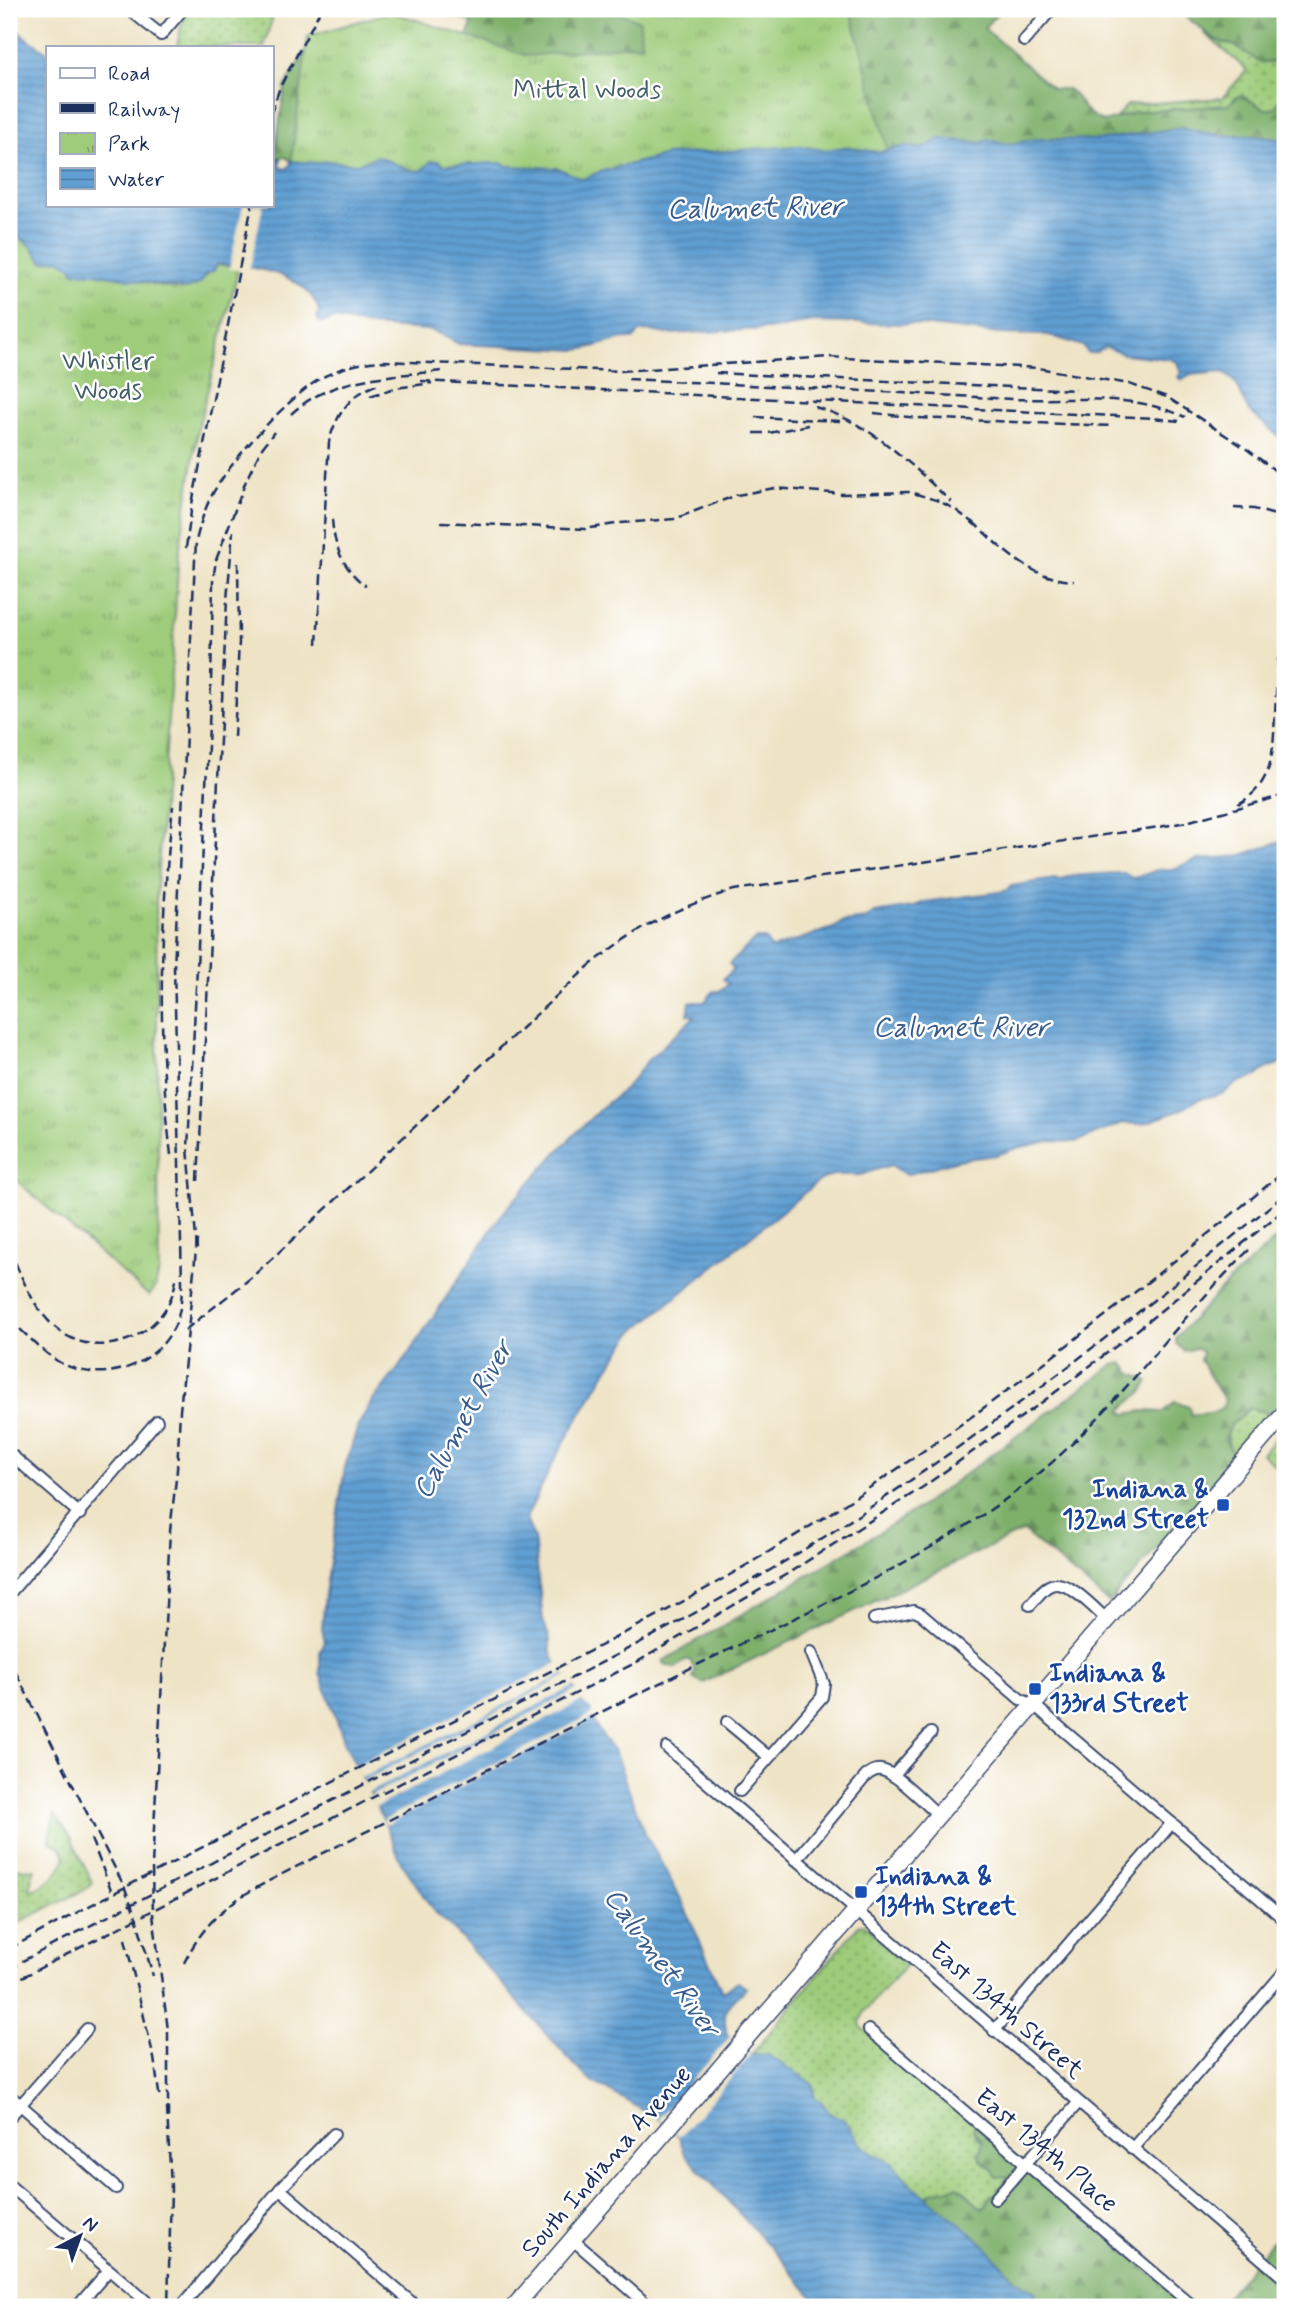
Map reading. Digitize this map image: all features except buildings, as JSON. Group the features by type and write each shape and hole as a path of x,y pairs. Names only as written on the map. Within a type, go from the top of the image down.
{"main road":[{"name":"South Indiana Avenue","path":"514,2307 1285,1413"}],"street":[{"path":"129,9 161,35 183,9"},
{"path":"1024,41 1052,9"},
{"path":"9,1594 157,1421"},
{"path":"9,1452 80,1514"},
{"path":"1030,1605 1046,1587 1061,1584 1069,1587 1107,1620"},
{"path":"874,1619 914,1611 921,1614 1020,1699 1034,1705 1285,1920"},
{"path":"740,1791 822,1697 824,1684 811,1652"},
{"path":"727,1722 769,1758"},
{"path":"893,1776 931,1733"},
{"name":"East 134th Street","path":"667,1748 1285,2279"},
{"path":"796,1860 866,1776 878,1770 893,1776 939,1816"},
{"path":"994,2031 1172,1823"},
{"path":"1132,2149 1285,1971"},
{"path":"9,2118 87,2029"},
{"name":"East 134th Place","path":"869,2030 1194,2307"},
{"path":"9,2095 116,2188"},
{"path":"995,2199 1079,2103"},
{"path":"181,2307 280,2189 334,2134"},
{"path":"9,2185 153,2307"},
{"path":"280,2189 417,2307"},
{"path":"573,2240 650,2307"},
{"path":"77,2307 108,2271"}],"green space":[{"path":"192,9 275,9 264,46 177,46 182,22"},
{"name":"Mittal Woods","path":"437,9 476,9 487,14 557,12 572,9 1001,9 984,28 1053,89 1068,89 1087,111 1104,122 1136,112 1229,105 1241,96 1261,107 1271,109 1280,100 1285,88 1285,140 1245,135 1224,136 1178,128 1099,140 1036,139 1009,144 940,139 922,149 907,146 878,152 291,161 285,157 274,157 285,87 312,38 467,37 472,23"},
{"name":"Mittal Woods","path":"610,9 850,9 890,159 567,183 291,162 308,36 391,12 528,56 641,44 640,21"},
{"path":"1176,9 1285,9 1285,88 1279,79 1282,68 1274,62 1261,63 1236,46 1216,40"},
{"path":"1203,32 1268,63 1279,64 1282,68 1279,75 1285,88 1276,107 1266,109 1241,96 1229,105 1136,112 1114,120 1127,105 1222,98 1247,70"},
{"name":"Whistler Woods","path":"9,230 31,246 43,262 59,259 85,270 164,287 195,286 217,264 239,267 198,428 179,553 156,901 159,1271 155,1288 149,1296 9,1174"},
{"path":"1285,1231 1285,1398 1272,1414 1250,1408 1232,1424 1225,1439 1235,1457 1109,1603 1023,1531 703,1683 693,1677 695,1670 690,1660 685,1660 676,1668 663,1661 923,1505 1113,1365 1123,1363 1132,1374 1148,1382 1143,1391 1122,1411 1126,1414 1143,1411 1164,1412 1175,1402 1189,1407 1191,1415 1220,1410 1225,1401 1200,1360 1202,1352 1196,1348 1184,1351 1176,1343 1176,1337 1231,1279"},
{"path":"1250,1407 1272,1414 1235,1457 1227,1435 1232,1423"},
{"path":"1285,1426 1285,1474 1262,1454"},
{"path":"55,1814 71,1837 92,1882 85,1890 9,1927 9,1868 35,1869 30,1890 52,1878 66,1856 61,1848 50,1842"},
{"path":"864,1924 908,1962 864,2012 860,2023 862,2028 975,2124 976,2136 983,2142 979,2155 982,2162 1008,2178 983,2209 974,2204 970,2196 950,2188 930,2193 927,2199 892,2163 860,2144 852,2135 850,2127 817,2102 809,2081 767,2055 751,2055 859,1925"},
{"path":"975,2124 1191,2307 1044,2307 1033,2290 1016,2280 978,2239 927,2199 930,2193 957,2186 983,2209 988,2204 987,2199 1000,2190 1008,2178 996,2177 993,2169 983,2162 979,2155 983,2142 973,2130"},
{"path":"1285,2227 1285,2294 1274,2307 1217,2307"}],"water":[{"path":"476,9 572,9 536,16 512,17"},
{"name":"Calumet River","path":"9,21 22,35 46,51 46,206 273,206 273,159 281,159 279,166 285,169 290,166 291,161 357,164 377,156 410,170 421,171 431,161 439,161 444,165 501,163 508,166 557,168 583,179 599,172 666,155 799,146 823,150 846,147 878,152 907,146 922,149 940,139 981,143 987,140 1009,144 1036,139 1099,140 1178,128 1224,136 1245,135 1285,140 1285,442 1248,410 1238,387 1223,372 1189,375 1181,380 1178,377 1181,373 1177,362 1170,359 1123,354 1106,347 1095,353 1088,353 1083,346 1049,335 1000,334 912,324 805,322 783,328 667,334 640,332 633,339 577,350 459,344 428,330 369,326 335,319 319,322 319,311 313,298 303,287 261,269 217,264 214,271 205,274 200,283 185,289 75,272 59,259 43,262 31,246 9,230"},
{"name":"Calumet River","path":"1285,840 1285,1061 1239,1082 1224,1093 1199,1099 1151,1121 1139,1124 1123,1123 1076,1142 1050,1141 997,1155 958,1160 906,1175 891,1165 860,1175 832,1175 819,1181 633,1332 559,1451 527,1516 534,1538 543,1620 553,1658 582,1704 590,1710 597,1728 614,1751 645,1833 682,1901 722,1992 738,1982 746,1988 726,2012 727,2035 751,2055 768,2055 809,2081 813,2085 814,2097 822,2102 830,2114 844,2119 860,2144 892,2163 914,2187 978,2239 1016,2280 1033,2290 1044,2307 821,2307 685,2154 679,2137 658,2119 588,2079 569,2059 433,1910 400,1860 386,1825 346,1746 320,1673 320,1652 325,1642 322,1629 325,1593 345,1467 358,1426 371,1403 403,1362 501,1215 559,1150 601,1108 625,1089 648,1060 695,1016 688,1015 690,1002 704,1002 714,991 719,991 728,984 723,979 734,969 729,964 755,939 765,939 771,948 774,948 836,927 842,922 867,919 875,913 913,907 924,902 999,892 1008,890 1011,886 1055,879 1060,881 1070,876 1124,873 1132,878 1138,877 1197,860 1239,856"}],"pier":[{"path":"243,206 263,206 249,272 229,269"},
{"path":"560,1662 567,1673 361,1778 355,1766"},
{"path":"568,1675 575,1686 368,1793 363,1781"},
{"path":"578,1689 584,1700 376,1807 374,1804 370,1796"},
{"path":"595,1713 596,1717 386,1825 383,1820"},
{"path":"730,2037 751,2055 679,2137 658,2119"}],"railway":[{"path":"273,107 280,87 321,9"},
{"path":"186,548 192,504 252,206"},
{"path":"9,1319 59,1362 92,1372 109,1372 141,1362 166,1340 177,1320 182,1282 174,967 196,541 202,518 220,481 280,411 313,383 348,367 384,361 621,371 828,357 1038,368 1129,384 1167,397 1248,450 1285,478"},
{"path":"291,414 307,401 343,385 383,377 443,371"},
{"path":"716,373 1076,390"},
{"path":"628,379 1012,399 1100,399 1143,404 1185,417"},
{"path":"421,381 1179,421"},
{"path":"370,396 395,388 432,383"},
{"path":"317,644 329,442 336,422 346,406 360,393 379,384"},
{"path":"815,407 835,414 872,434 905,459 951,502"},
{"path":"874,413 918,418 1112,426"},
{"path":"755,417 840,421"},
{"path":"754,433 769,433 808,425"},
{"path":"197,1249 188,1148 211,685 213,581 216,560 247,478 262,448 274,432"},
{"path":"441,522 585,529 674,519 737,495 775,488 842,494 910,492 939,501 978,527"},
{"path":"1234,508 1254,509 1285,518"},
{"path":"332,519 341,557 351,572 366,586"},
{"path":"972,521 1018,561 1043,574 1074,581"},
{"path":"198,1181 227,600 233,531"},
{"path":"234,737 239,642 238,563"},
{"path":"1238,804 1259,786 1270,764 1274,740 1278,658"},
{"path":"185,1330 252,1277 589,966 657,920 734,890 1159,827 1285,795"},
{"path":"171,1155 164,1068 162,980 165,893 173,806"},
{"path":"9,1949 606,1643 770,1551 905,1464 970,1418 1161,1272 1285,1171"},
{"path":"9,1968 624,1651 782,1563 913,1478 1040,1388 1285,1194"},
{"path":"9,1984 637,1662 787,1574 923,1487 1041,1403 1136,1331 1285,1209"},
{"path":"168,2117 168,2030 153,1914 152,1866 170,1531 197,1240"},
{"path":"9,1249 40,1311 56,1328 74,1339 92,1344 111,1344 130,1339 147,1329 171,1299 176,1279"},
{"path":"184,1963 212,1921 252,1890 587,1719 867,1582 949,1537 988,1511 1026,1484 1086,1430 1250,1249"},
{"path":"9,1659 124,1886 153,1976"},
{"path":"91,1839 112,1892"},
{"path":"125,1939 154,2058 160,2100"},
{"path":"167,2108 171,2188 168,2307"}],"place":[{"name":"Indiana & 132nd Street","path":"1223,1505"},
{"name":"Indiana & 133rd Street","path":"1035,1689"},
{"name":"Indiana & 134th Street","path":"861,1892"}]}
